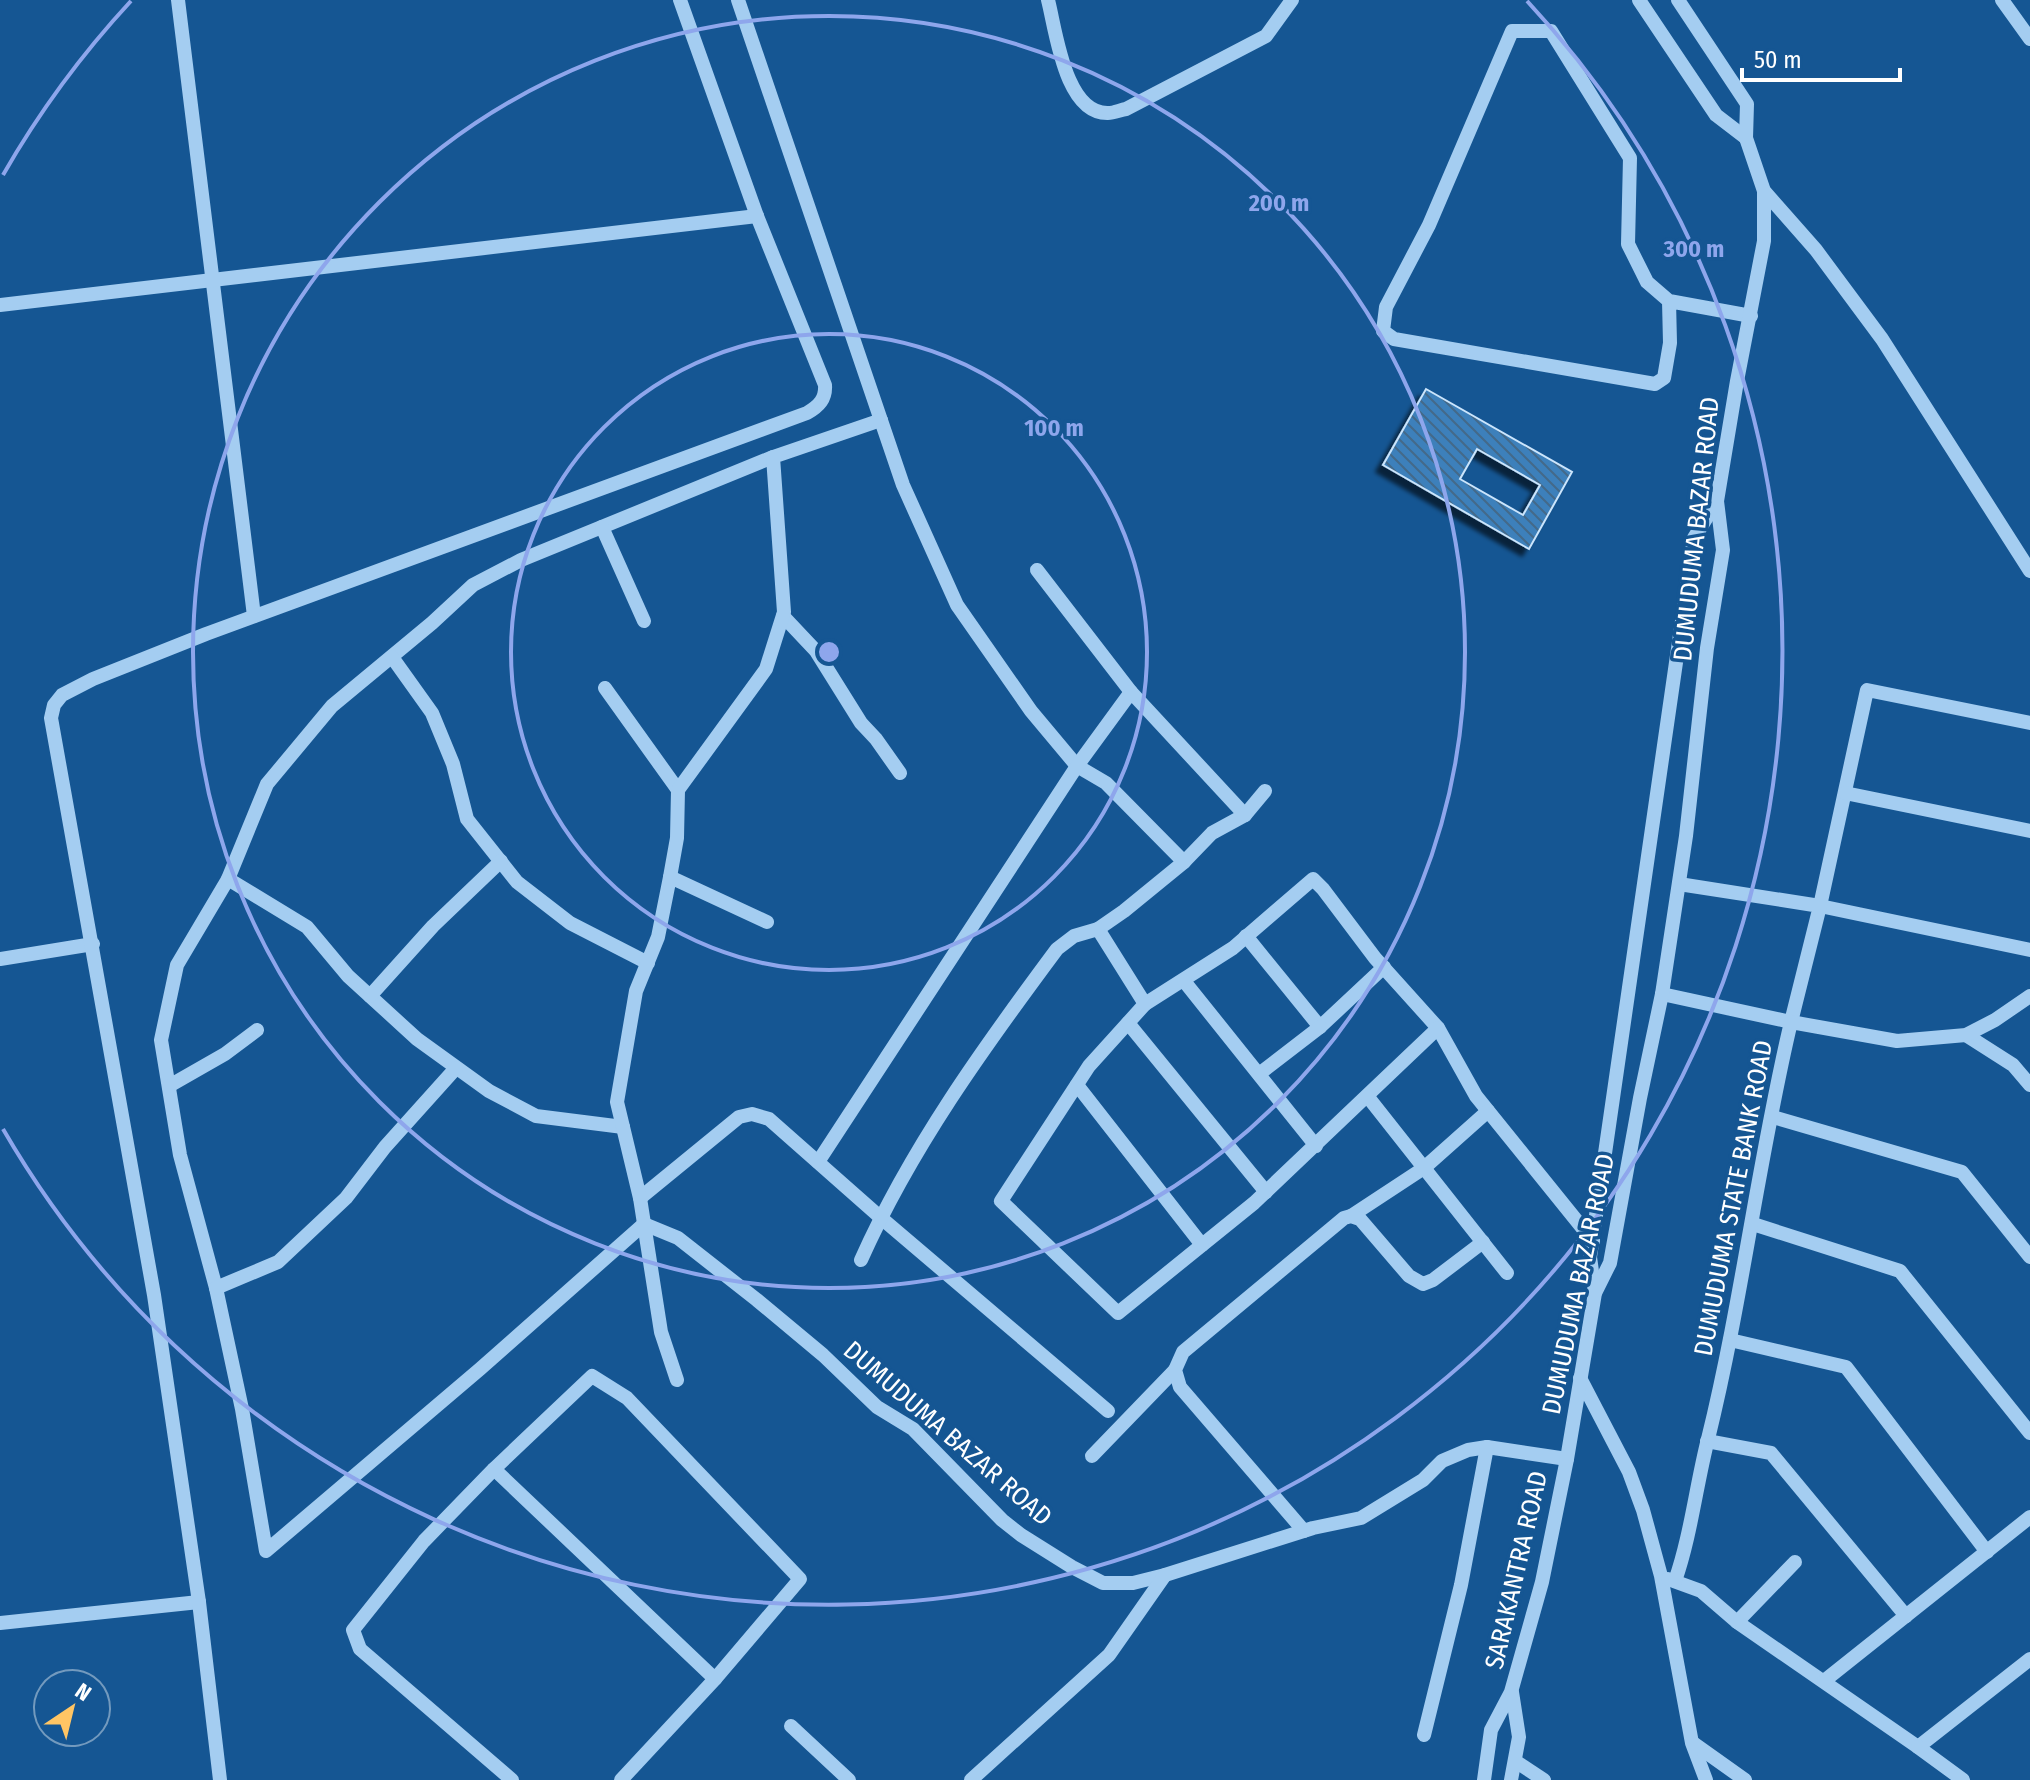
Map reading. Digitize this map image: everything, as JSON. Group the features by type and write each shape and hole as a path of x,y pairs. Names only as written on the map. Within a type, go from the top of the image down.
{"street":[{"path":"178,0 254,616"},
{"path":"220,1780 199,1602 154,1295 51,718 54,705 62,695 93,679 254,616 807,413 818,406 826,393 825,385 757,216 680,0"},
{"path":"738,0 903,485 957,605 1031,711 1077,766 1106,783 1184,862"},
{"path":"1048,0 1074,93 1090,108 1106,113 1126,109 1266,36 1292,0"},
{"path":"1639,0 1716,115 1746,138"},
{"path":"1678,0 1747,104 1746,138 1764,191 1816,250 1882,339 2030,571"},
{"path":"2002,0 2030,39"},
{"path":"1669,301 1670,343 1664,378 1655,384 1394,339 1383,331 1386,307 1429,225 1512,31 1551,31 1630,158 1628,244 1647,282 1669,301 1751,316"},
{"name":"DUMUDUMA BAZAR ROAD","path":"644,1224 678,1238 757,1300 823,1355 877,1407 913,1429 1002,1520 1021,1535 1103,1583 1133,1583 1165,1575 1304,1531 1361,1518 1423,1480 1442,1461 1468,1450 1487,1447 1567,1459 1595,1293 1610,1263 1662,994 1679,884 1707,648 1723,550 1717,501 1764,241 1764,191"},
{"path":"0,305 757,216"},
{"path":"644,1224 266,1551 242,1409 216,1288 180,1155 161,1040 177,965 228,879 267,784 332,706 473,585 521,560 773,457 881,420"},
{"path":"677,1380 661,1332 640,1198 617,1102 636,991 658,937 670,877 677,838 678,790 766,669 783,616 773,457"},
{"path":"1595,1293 1590,1257 1694,538 1717,501"},
{"path":"602,527 644,621"},
{"path":"1037,570 1131,692 1245,815"},
{"path":"783,616 816,651 861,723 900,773"},
{"path":"392,657 432,713 453,764 467,819 517,882 570,923 648,963"},
{"path":"605,688 678,790"},
{"path":"1662,994 1791,1022 1867,690 2030,723"},
{"path":"818,1162 1077,766 1131,692"},
{"path":"861,1260 880,1217 980,1053 1057,949 1074,936 1098,929 1124,911 1184,862 1212,833 1245,815 1265,791"},
{"path":"1845,793 2030,831"},
{"path":"370,996 433,926 501,861"},
{"path":"670,877 767,922"},
{"path":"228,879 307,927 348,976 417,1039 489,1091 536,1116 623,1127"},
{"path":"1438,1028 1266,1192 1118,1313 1001,1201 1089,1066 1145,1004 1233,948 1313,879 1438,1028 1476,1096 1593,1241"},
{"path":"1679,884 1820,906 2030,950"},
{"path":"1098,929 1145,1004"},
{"path":"1246,936 1320,1027"},
{"path":"0,959 93,944"},
{"path":"1259,1074 1320,1027 1384,967"},
{"path":"1184,981 1316,1146"},
{"name":"DUMUDUMA STATE BANK ROAD","path":"1675,1581 1721,1392 1753,1224 1759,1168 1773,1117 1791,1022 1897,1041 1966,1035 2030,996"},
{"path":"1128,1023 1266,1192"},
{"path":"169,1086 225,1054 257,1030"},
{"path":"1966,1035 2013,1065 2030,1085"},
{"path":"216,1288 278,1262 346,1198 385,1147 456,1068"},
{"path":"1077,1085 1202,1245"},
{"path":"1368,1097 1507,1273"},
{"path":"1092,1456 1175,1370 1183,1352 1344,1218 1424,1168 1488,1111"},
{"path":"640,1198 739,1117 752,1114 769,1119 1108,1411"},
{"path":"1773,1117 1962,1172 2030,1257"},
{"path":"1351,1216 1360,1219 1409,1276 1423,1284 1433,1280 1483,1242"},
{"path":"1753,1224 1900,1271 2030,1433"},
{"path":"1730,1340 1846,1367 1987,1552"},
{"path":"1175,1370 1180,1387 1304,1531"},
{"path":"512,1780 360,1649 353,1630 424,1541 592,1376 627,1398 800,1579 715,1679 621,1780"},
{"path":"1580,1378 1629,1472 1661,1576 1692,1743 1706,1780"},
{"path":"1707,1441 1771,1453 1906,1616"},
{"path":"1424,1735 1461,1585 1487,1447"},
{"name":"SARAKANTRA ROAD","path":"1484,1780 1491,1730 1511,1692 1542,1582 1567,1459"},
{"path":"494,1469 715,1679"},
{"path":"1824,1681 2030,1517"},
{"path":"1737,1622 1795,1562"},
{"path":"971,1780 1109,1655 1165,1575"},
{"path":"1661,1576 1701,1591 1737,1622 1963,1780"},
{"path":"0,1623 199,1602"},
{"path":"1918,1747 2030,1659"},
{"name":"SARAKANTRA ROAD","path":"1511,1692 1519,1737 1511,1780"},
{"path":"791,1726 849,1780"},
{"path":"1692,1743 1745,1780"},
{"path":"1515,1761 1544,1780"}],"building":[{"path":"1426,389 1572,472 1529,549 1383,465","holes":["1477,449 1540,485 1523,515 1460,479"]}]}
